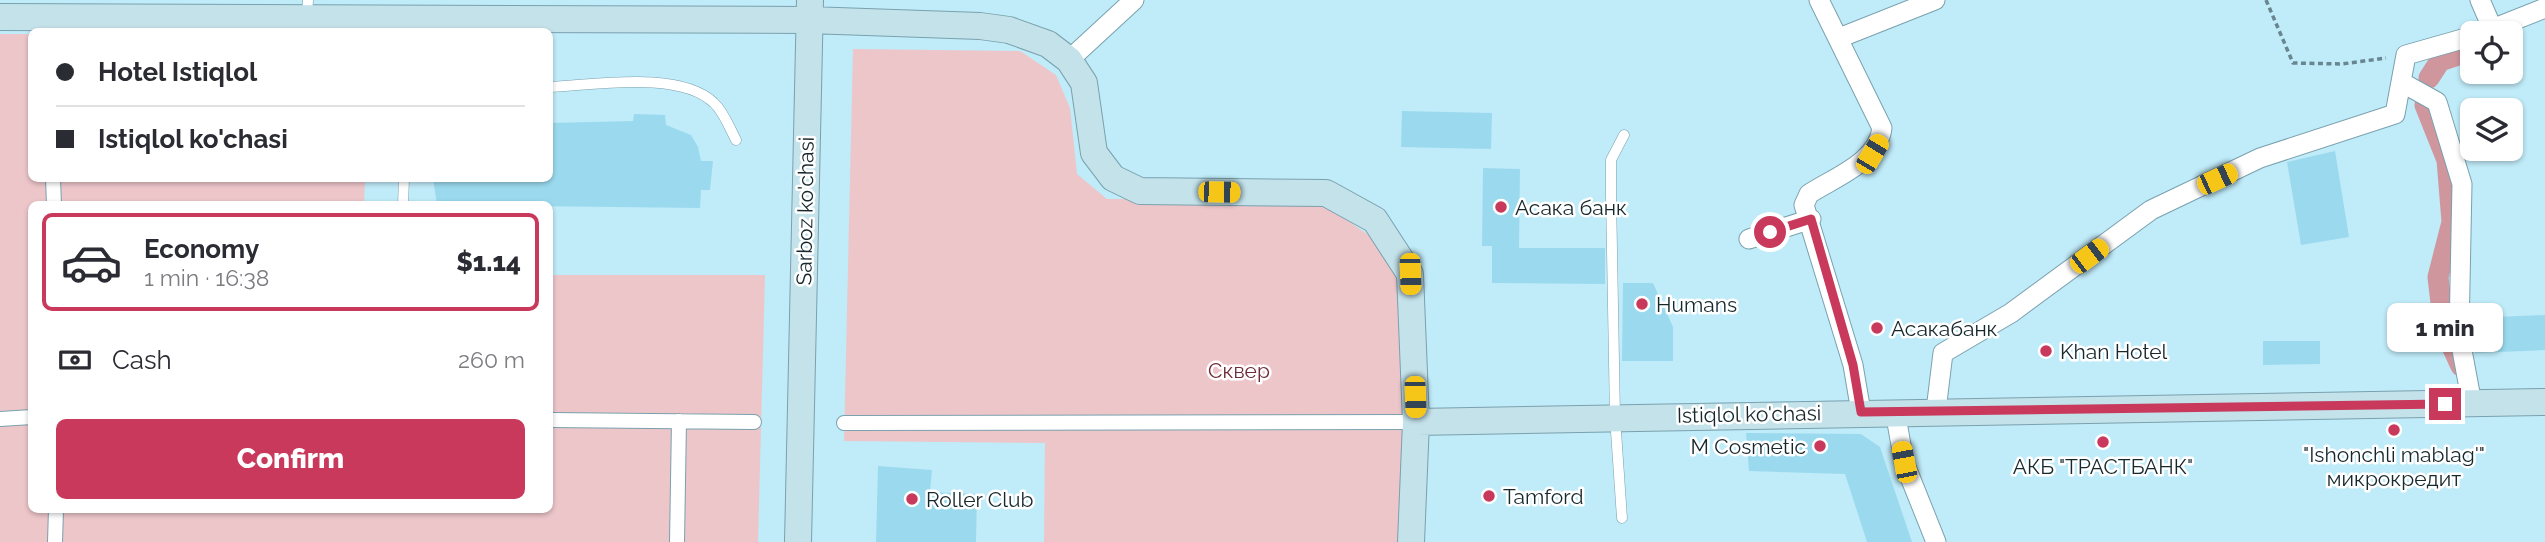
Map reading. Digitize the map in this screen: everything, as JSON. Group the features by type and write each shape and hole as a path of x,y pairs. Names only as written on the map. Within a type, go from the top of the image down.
{"main road":[{"path":"0,17 307,9 417,25 809,10 999,29 1048,44 1069,60 1084,83 1094,153 1112,178 1140,191 1326,193 1375,219 1410,274 1416,422 1411,542"},
{"name":"Sarboz ko'chasi","path":"798,542 809,10"},
{"name":"Istiqlol ko'chasi","path":"1416,422 1936,410 2545,401"}],"street":[{"path":"1069,60 1135,0"},
{"path":"1819,0 1882,128 1881,140 1872,154 1809,194 1804,205 1811,219 1853,365 1861,412"},
{"path":"1839,38 1935,0"},
{"path":"2480,0 2485,21"},
{"path":"2514,21 2545,8"},
{"path":"1936,410 1943,353 2011,313 2151,210 2260,158 2395,114 2406,55 2460,40"},
{"path":"2401,82 2437,102 2462,184 2459,334 2472,404"},
{"path":"54,182 54,201"},
{"path":"1749,239 1811,219"},
{"path":"1895,411 1904,462 1936,542"},
{"path":"0,419 28,417"},
{"path":"553,420 754,422"},
{"path":"677,542 679,421"},
{"path":"844,423 1416,422"},
{"path":"55,542 56,513"}],"lane":[{"path":"553,87 672,83 699,91 716,104 736,140"},
{"path":"1622,518 1615,417 1611,160 1624,135"},
{"path":"403,201 404,182"}],"path":[{"path":"2266,0 2294,63 2342,64 2406,55"}],"green space":[{"path":"0,34 28,34 28,182 365,182 364,201 28,201 28,513 553,513 553,275 765,275 758,542 0,542"},
{"name":"Сквер","path":"853,49 1020,51 1056,75 1070,108 1077,174 1107,199 1316,199 1386,247 1414,318 1404,542 1044,542 1045,443 844,441"}],"building":[{"path":"1402,111 1492,113 1491,149 1401,147"},
{"path":"634,114 665,115 666,125 691,135 698,147 701,161 713,161 710,190 701,190 700,208 553,206 553,201 436,201 434,182 553,182 553,123 633,121"},
{"path":"2335,151 2349,237 2301,245 2287,162"},
{"name":"Асака банк","path":"1483,168 1520,169 1519,248 1605,248 1605,284 1492,283 1492,246 1482,246"},
{"path":"1623,283 1653,283 1673,327 1673,361 1622,361"},
{"path":"2545,315 2545,350 2475,353 2472,318"},
{"path":"2263,341 2320,341 2320,364 2263,365"},
{"path":"1746,433 1861,434 1880,447 1912,542 1867,542 1845,474 1749,471"},
{"path":"878,466 932,470 930,492 977,494 976,542 876,542"}],"waterway":[{"path":"2429,78 2440,61 2460,54"},
{"path":"2425,105 2447,160 2452,222 2438,277 2444,329 2461,366"}],"place":[{"name":"Асака банк","path":"1501,207"},
{"name":"Humans","path":"1642,304"},
{"name":"Асакабанк","path":"1877,328"},
{"name":"Khan Hotel","path":"2046,351"},
{"name":"\"Ishonchli mablag'\" микрокредит","path":"2394,430"},
{"name":"АКБ \"ТРАСТБАНК\"","path":"2103,442"},
{"name":"M Cosmetic","path":"1820,446"},
{"name":"Tamford","path":"1489,496"},
{"name":"Roller Club","path":"912,499"}],"route":[{"path":"1770,232 1811,219 1853,365 1861,412 2445,404"}]}
